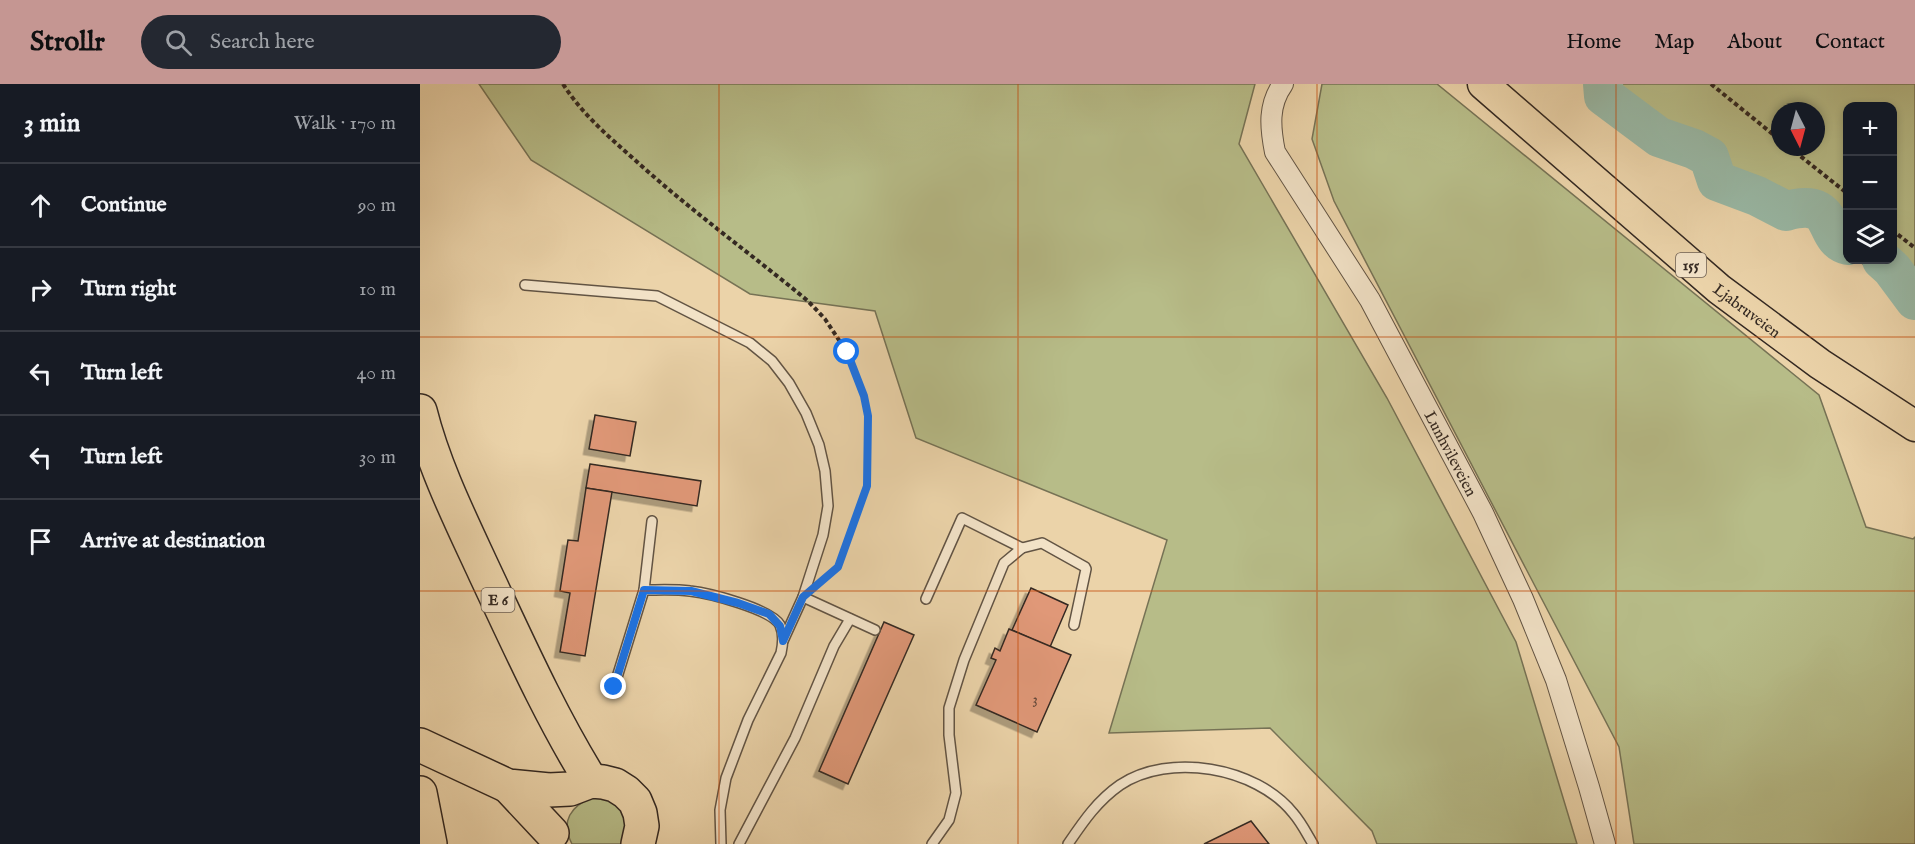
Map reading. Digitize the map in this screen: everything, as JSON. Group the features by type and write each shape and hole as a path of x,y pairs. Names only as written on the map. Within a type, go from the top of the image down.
{"highway":[{"name":"E 6","path":"420,411 445,483 563,736 580,785"},
{"path":"420,746 504,783 531,789 603,782 615,785 626,792 640,813 642,826 638,844"},
{"path":"504,783 553,839"},
{"path":"553,839 552,821 555,809 561,798 580,785"},
{"path":"420,793 430,844"}],"main road":[{"name":"Ljabruveien","path":"1483,84 1719,289 1820,364 1915,426"}],"street":[{"name":"Lunhvileveien","path":"1283,84 1273,102 1271,114 1275,152 1370,300 1432,413 1503,556 1559,689 1605,844"}],"lane":[{"path":"525,285 657,296 750,343 772,361 789,383 806,413 819,445 825,471 828,506 823,535 803,597 783,641 781,652 748,720 726,778 720,810 721,844"},
{"path":"926,598 962,518 1022,548"},
{"path":"614,687 644,590 652,521"},
{"path":"932,844 950,820 956,793 949,735 949,708 964,660 1004,563 1022,548 1031,544 1047,544 1085,567 1074,625"},
{"path":"644,590 691,591 769,614 780,626 783,641"},
{"path":"803,597 875,630"},
{"path":"739,844 795,738 834,646 850,619"},
{"path":"1068,844 1091,810 1120,785 1155,771 1191,767 1228,772 1262,787 1293,812 1313,844"}],"path":[{"path":"563,84 593,123 656,179 808,301 825,319 847,352 864,396 868,416 867,486 838,567 803,597"},
{"path":"1712,84 1771,133"},
{"path":"1800,156 1843,190"},
{"path":"1897,233 1915,248"}],"green space":[{"path":"479,84 1255,84 1239,144 1387,398 1516,642 1577,844 1377,844 1372,831 1270,728 1109,733 1167,540 916,438 875,311 750,294 531,160"},
{"path":"1322,84 1437,84 1819,395 1866,527 1913,539 1915,537 1915,844 1634,844 1619,747 1334,201 1312,139"},
{"path":"1598,84 1915,84 1915,299 1863,264 1897,264 1897,102 1843,102 1843,250"},
{"path":"593,797 613,800 627,816 623,844 572,844 567,828 570,815 579,805"}],"building":[{"path":"595,415 636,422 630,456 589,449"},
{"path":"590,464 701,481 697,506 586,488"},
{"path":"586,488 612,492 585,656 560,652 570,593 560,591 568,540 578,541"},
{"path":"1031,588 1068,605 1050,647 1012,630"},
{"path":"884,622 914,635 848,784 819,771"},
{"path":"1009,629 1071,655 1037,732 976,705 996,660 991,658 995,648 1000,651"},
{"path":"1251,821 1269,844 1204,844"}],"waterway":[{"path":"1603,84 1604,96 1659,137 1694,149 1709,157 1717,181 1757,196 1786,211 1814,209 1822,214 1834,235 1843,242"},
{"path":"1886,264 1915,300"}],"route":[{"path":"614,687 644,590 691,591 769,614 780,626 783,641 803,597 838,567 867,486 869,444 868,416 864,396 847,352"}]}
